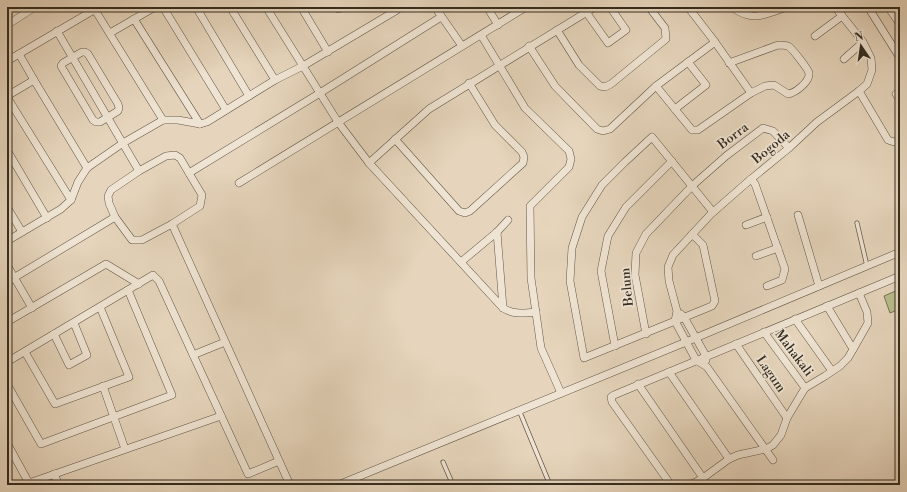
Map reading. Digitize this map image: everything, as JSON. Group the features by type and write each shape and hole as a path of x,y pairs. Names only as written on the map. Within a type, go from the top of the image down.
{"street":[{"path":"7,25 36,7"},
{"path":"110,34 155,7"},
{"path":"163,7 226,110"},
{"path":"196,7 249,96"},
{"path":"230,7 275,80"},
{"path":"266,7 338,122 370,163 503,308 515,313 536,312"},
{"path":"301,7 328,52"},
{"path":"335,7 344,7"},
{"path":"7,241 47,218 72,200 78,182 87,168 123,143 163,120 178,120 200,124 206,122 275,80 328,52 397,10 398,7"},
{"path":"434,7 462,46"},
{"path":"487,7 498,25"},
{"path":"239,183 526,7"},
{"path":"370,163 429,108 595,7"},
{"path":"586,12 608,43 626,30 610,7"},
{"path":"557,30 579,65 600,86 605,87 611,84 666,39 665,28 649,7"},
{"path":"688,7 751,93"},
{"path":"732,7 738,12 762,16 787,7"},
{"name":"Bogoda","path":"675,321 677,311 669,281 668,267 673,255 713,212 789,148 817,122 859,92 867,84 872,70 872,58 863,42 835,7"},
{"path":"868,7 900,58"},
{"path":"898,7 890,9 900,24"},
{"path":"7,61 97,8 110,34 163,120"},
{"path":"815,36 842,16"},
{"path":"189,173 320,94 441,17"},
{"path":"134,19 200,124"},
{"path":"57,31 139,171"},
{"path":"481,35 525,108 568,151 571,159 569,167 530,206 531,278 541,348 561,393"},
{"path":"529,46 555,86 597,129 603,131 610,129 656,86 715,42"},
{"path":"844,58 863,42"},
{"path":"656,86 692,130 698,130 751,93 765,86 774,85 788,94 793,93 809,78 809,72 792,48 786,45 778,45 729,63"},
{"path":"82,52 88,54 118,104 118,111 100,122 93,120 61,66 72,57 82,52"},
{"path":"18,54 87,168"},
{"path":"675,109 706,85 688,62"},
{"path":"34,80 7,96 72,200"},
{"path":"395,139 459,211 465,213 470,212 523,163 524,157 522,152 495,125 469,83"},
{"path":"859,92 888,140 894,142 900,140"},
{"name":"Borra","path":"692,186 726,156 763,128 773,131 789,148"},
{"path":"692,234 703,245 715,301 712,306 584,358 570,281 572,248 582,217 602,186 652,137 713,212"},
{"path":"7,150 47,218"},
{"path":"175,155 180,158 189,173 202,195 200,206 172,224 142,240 132,240 115,217 109,203 108,196 112,190 139,171 166,156 175,155"},
{"path":"615,346 601,271 608,236 626,207 672,161"},
{"path":"751,179 755,184 785,269 782,280 767,286"},
{"name":"Belum","path":"646,334 635,275 636,253 646,234 692,186"},
{"path":"7,207 22,232"},
{"path":"798,215 819,286"},
{"path":"7,282 115,217"},
{"path":"746,225 767,217"},
{"path":"461,262 497,232 508,220"},
{"path":"172,224 290,485"},
{"path":"497,232 503,308"},
{"path":"756,256 778,248"},
{"path":"338,485 696,338 900,252"},
{"path":"7,322 106,264 139,284"},
{"path":"7,265 32,308"},
{"path":"7,362 153,275 159,281 248,474 279,461"},
{"path":"671,485 612,402 611,397 614,394 900,276"},
{"path":"7,384 41,444 172,395 128,290"},
{"path":"690,485 738,454 766,449 773,445 781,435 787,418 805,388 825,376 848,358 868,323 867,312 859,293"},
{"path":"827,306 853,349"},
{"path":"25,352 55,404 129,376 100,307"},
{"path":"677,311 684,317 706,356 707,366"},
{"path":"795,319 832,371"},
{"path":"675,321 696,360 707,366 773,460"},
{"path":"54,334 69,365 87,355 74,323"},
{"name":"Mahakali","path":"764,332 805,388"},
{"path":"193,355 225,342"},
{"name":"Lagum","path":"736,344 787,418"},
{"path":"669,372 729,459"},
{"path":"638,384 703,478"},
{"path":"104,386 125,449"},
{"path":"7,444 30,484 54,474 221,416"},
{"path":"54,474 59,485"}],"lane":[{"path":"857,223 867,266"},
{"path":"519,410 550,485"},
{"path":"443,462 453,485"}],"green space":[{"path":"900,289 900,309 890,313 884,296"}]}
